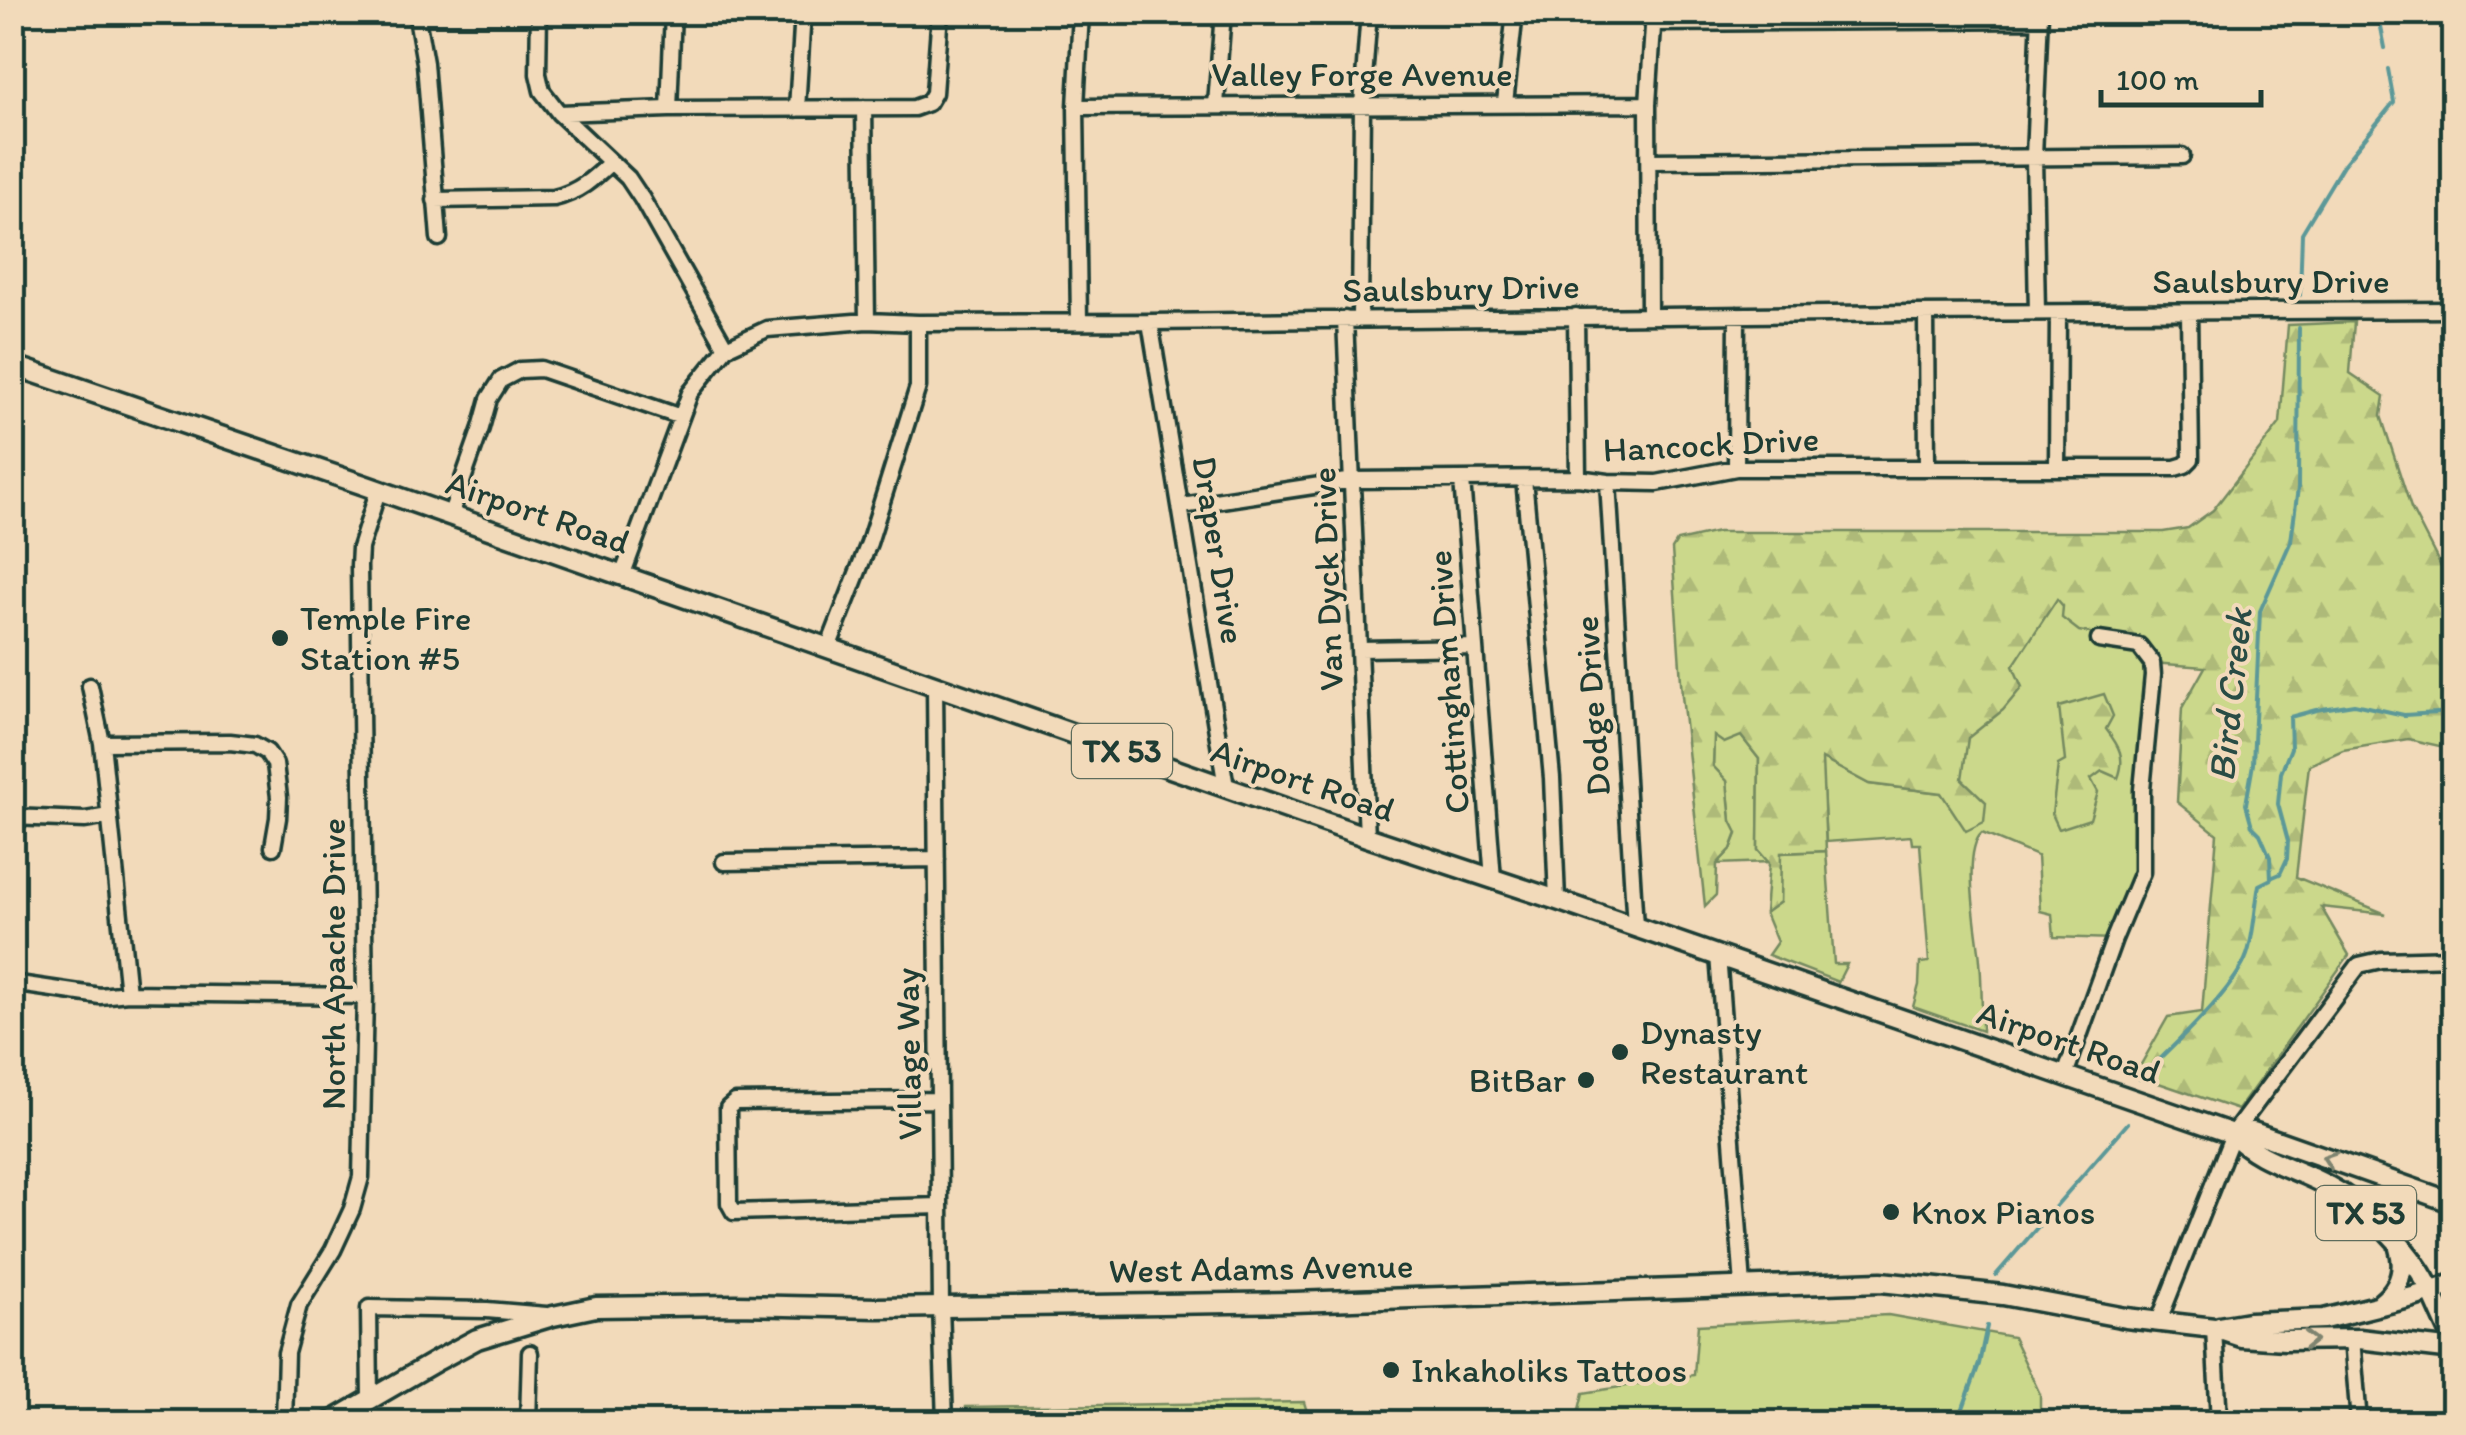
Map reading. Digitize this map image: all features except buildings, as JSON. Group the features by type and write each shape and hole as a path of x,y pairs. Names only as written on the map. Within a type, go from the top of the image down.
{"main road":[{"name":"Airport Road","path":"12,366 2233,1134 2254,1132 2454,1203"},
{"name":"Airport Road","path":"2233,1134 2247,1149 2332,1188 2370,1216 2420,1272 2454,1342"},
{"path":"2372,1307 2386,1299 2400,1279 2402,1264 2397,1242"},
{"name":"West Adams Avenue","path":"332,1422 477,1340 553,1316 596,1308 1294,1302 1881,1282 1993,1294 2158,1323 2214,1328 2264,1340 2352,1339 2454,1350"},
{"path":"2431,1291 2454,1284"},
{"name":"West Adams Avenue","path":"2214,1328 2249,1322 2324,1319 2431,1291"}],"street":[{"path":"670,108 672,12"},
{"path":"797,108 802,12"},
{"path":"559,113 670,108 914,108 928,103 934,93 940,12"},
{"path":"1079,321 1076,107 1082,12"},
{"path":"1216,105 1223,12"},
{"name":"Van Dyck Drive","path":"1367,836 1354,480 1353,319 1369,12"},
{"path":"1506,103 1514,12"},
{"path":"439,238 425,63 416,14 539,14 538,74 542,91 559,113 628,178 726,348"},
{"path":"1649,316 1648,104 1653,18 2040,16 2034,157 2037,312"},
{"name":"Valley Forge Avenue","path":"1076,107 1648,104"},
{"path":"864,108 867,321"},
{"path":"1650,161 2182,156"},
{"path":"435,200 554,198 588,184 611,162"},
{"name":"Saulsbury Drive","path":"622,576 690,393 726,348 767,329 867,321 2454,310"},
{"name":"Hancock Drive","path":"1182,506 1354,480 1578,478 1657,483 1736,468 2176,468 2191,459 2189,312"},
{"path":"1926,313 1927,468"},
{"path":"2058,313 2058,467"},
{"path":"1736,468 1737,315"},
{"path":"1576,316 1578,478"},
{"name":"Draper Drive","path":"1150,322 1226,788"},
{"path":"828,648 870,542 918,388 918,323"},
{"path":"450,516 489,399 501,380 520,370 541,369 681,417"},
{"path":"1524,479 1552,778 1558,900"},
{"name":"Cottingham Drive","path":"1462,480 1493,879"},
{"name":"Dodge Drive","path":"1608,482 1635,927"},
{"name":"North Apache Drive","path":"284,1422 286,1353 299,1306 333,1250 361,1178 365,996 359,566 360,548 378,491"},
{"path":"2065,1076 2142,872 2142,790 2152,663 2139,646 2099,640"},
{"path":"1360,648 1475,647"},
{"path":"90,686 102,743 128,993"},
{"name":"Village Way","path":"935,686 945,1422"},
{"path":"102,743 230,742 254,745 267,752 275,764 279,797 274,847"},
{"path":"12,817 86,820 109,816"},
{"path":"724,862 937,858"},
{"path":"1718,955 1743,1286"},
{"path":"2158,1323 2233,1134 2359,965 2381,960 2454,958"},
{"path":"12,982 100,996 365,996"},
{"path":"939,1100 735,1102 728,1108 729,1203 734,1212 940,1206"},
{"path":"370,1400 369,1308 487,1310 553,1316"},
{"path":"2214,1328 2219,1422"},
{"path":"2352,1339 2358,1422"},
{"path":"528,1422 530,1353"}],"green space":[{"path":"2354,322 2350,373 2384,396 2381,416 2411,508 2453,590 2453,749 2408,739 2343,750 2309,765 2296,877 2386,914 2321,907 2349,955 2238,1110 2135,1075 2168,1017 2202,1012 2217,834 2177,802 2182,708 2205,667 2152,663 2139,646 2099,640 2096,634 2079,631 2062,618 2063,606 2057,599 2013,666 2022,687 2003,710 1968,738 1962,779 1986,802 1984,822 1966,831 1941,793 1869,784 1822,759 1826,851 1781,853 1780,902 1765,913 1769,863 1758,850 1759,759 1741,736 1724,743 1714,736 1713,766 1727,781 1731,821 1737,833 1731,849 1717,864 1716,895 1705,906 1682,696 1672,549 1677,541 1718,532 2163,532 2188,528 2213,510 2280,423 2288,325"},
{"path":"2056,598 2096,633 2139,646 2152,663 2142,872 2114,939 2054,937 2052,914 2040,911 2037,856 1982,833 1976,843 1972,874 1982,1031 1913,1007 1920,963 1929,962 1920,844 1912,844 1911,836 1826,842 1821,758 1869,784 1941,793 1905,769"},
{"path":"2104,694 2113,716 2106,729 2121,758 2118,778 2102,771 2091,779 2098,792 2090,819 2059,829 2052,814 2058,765 2065,761 2059,707"},
{"path":"1714,736 1741,736 1759,759 1758,850 1769,862 1717,864 1731,849 1737,834 1731,821 1727,781 1713,766"},
{"path":"1826,851 1834,964 1847,964 1838,982 1768,955 1777,942 1765,913 1780,902 1780,853"},
{"path":"1888,1315 2013,1337 2040,1394 2040,1422 1576,1422 1583,1393 1694,1375 1698,1325"},
{"path":"1304,1402 1310,1422 965,1422 966,1407"}],"waterway":[{"name":"Bird Creek","path":"2378,12 2385,48"},
{"name":"Bird Creek","path":"2300,295 2302,233 2343,165 2394,102 2388,69"},
{"name":"Bird Creek","path":"2140,1079 2215,1003 2240,970 2249,947 2259,885 2271,879 2270,857 2252,826 2246,804 2253,764 2260,611 2291,541 2298,488 2299,328"},
{"path":"2273,877 2280,874 2287,859 2288,841 2278,804 2281,773 2291,748 2290,717 2354,704 2404,715 2454,712"},
{"name":"Bird Creek","path":"1996,1275 2128,1123"},
{"name":"Bird Creek","path":"1958,1422 1979,1364 1987,1326"},
{"path":"1300,1411 1303,1422"}],"place":[{"name":"Temple Fire Station #5","path":"280,638"},
{"name":"Dynasty Restaurant","path":"1620,1052"},
{"name":"BitBar","path":"1586,1080"},
{"name":"Knox Pianos","path":"1891,1212"},
{"name":"Inkaholiks Tattoos","path":"1391,1370"}]}
